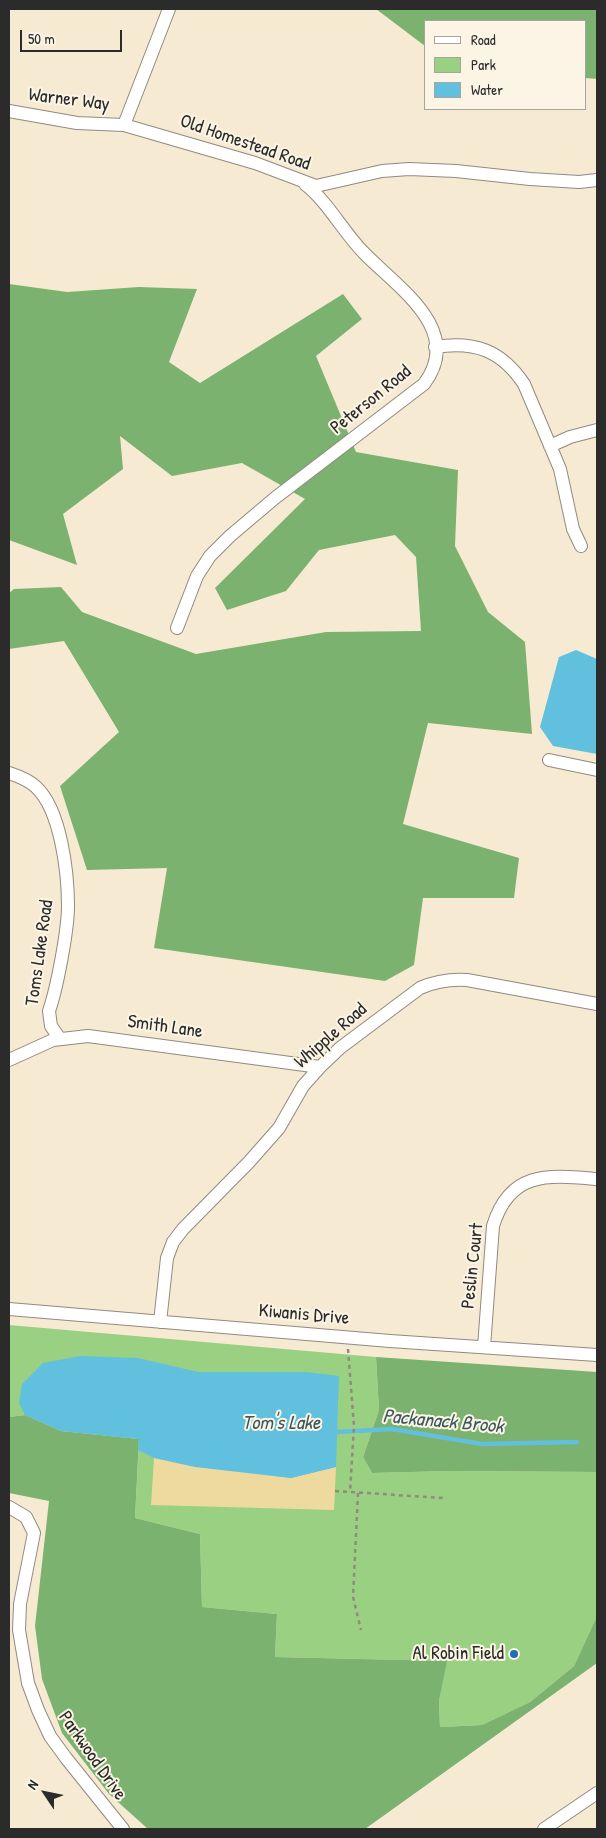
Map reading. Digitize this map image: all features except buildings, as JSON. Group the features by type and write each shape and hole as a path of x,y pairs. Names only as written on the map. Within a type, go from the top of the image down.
{"street":[{"path":"124,125 170,9"},
{"name":"Warner Way","path":"9,111 77,123 124,125"},
{"name":"Old Homestead Road","path":"124,125 255,163 292,176 305,184 326,185 357,176 409,169 456,171 579,182 597,180"},
{"name":"Peterson Road","path":"177,628 197,576 210,556 275,498 424,384 434,366 436,347 431,326 412,297 364,253 316,193 305,184"},
{"path":"436,347 464,344 492,353 505,362 524,384 560,469 574,529 581,546"},
{"path":"550,446 570,436 597,430"},
{"path":"549,760 597,770"},
{"name":"Toms Lake Road","path":"9,774 35,785 43,794 53,812 62,856 68,908 49,1011 51,1026 60,1038"},
{"name":"Whipple Road","path":"160,1322 167,1258 173,1242 182,1229 249,1162 279,1128 303,1086 320,1067 340,1048 412,994 434,982 467,980 597,1004"},
{"name":"Smith Lane","path":"9,1060 60,1038 88,1036 320,1067"},
{"name":"Peslin Court","path":"484,1347 493,1226 497,1212 505,1200 515,1189 544,1177 554,1175 597,1179"},
{"name":"Kiwanis Drive","path":"9,1309 597,1355"},
{"name":"Parkwood Drive","path":"9,1507 26,1517 34,1533 20,1604 19,1630 22,1656 38,1710 50,1736 123,1829"},
{"path":"545,1829 597,1793"}],"path":[{"path":"348,1337 354,1426 350,1492"},
{"path":"335,1491 443,1498"},
{"path":"358,1493 353,1597 360,1630"}],"green space":[{"path":"376,9 597,9 597,79 586,78 586,20 424,20 424,45"},
{"path":"9,284 67,292 139,287 197,289 169,362 200,383 343,294 362,319 316,356 356,452 458,470 455,546 488,612 525,642 532,734 428,723 403,824 519,858 514,898 423,898 414,965 385,981 154,948 167,868 87,870 60,786 119,732 64,641 9,649 9,593 14,589 61,587 82,612 196,654 326,632 421,631 416,557 395,535 319,550 286,591 227,610 215,588 305,499 242,463 172,476 120,436 123,469 63,514 77,565 9,540"},
{"path":"9,1325 376,1357 379,1410 363,1457 372,1473 450,1471 597,1472 597,1616 574,1666 530,1702 482,1725 440,1727 439,1701 446,1661 275,1657 277,1614 202,1607 200,1534 135,1518 139,1439 61,1431 25,1415 9,1417"},
{"path":"376,1357 597,1372 597,1472 450,1471 372,1473 363,1457 379,1410"},
{"path":"25,1415 61,1431 139,1439 135,1518 200,1534 202,1607 277,1614 275,1657 447,1661 439,1701 440,1727 482,1725 530,1702 574,1666 597,1616 597,1663 365,1829 148,1829 109,1794 62,1733 42,1679 35,1626 49,1501 9,1493 9,1417"}],"sand":[{"path":"154,1458 291,1478 336,1467 334,1510 151,1505"}],"water":[{"path":"576,650 597,659 597,754 553,746 540,727 559,657"},
{"name":"Tom's Lake","path":"80,1356 138,1358 198,1372 306,1372 339,1376 336,1467 291,1478 195,1467 154,1458 138,1450 139,1439 61,1431 25,1415 19,1403 22,1384 43,1363"}],"waterway":[{"name":"Packanack Brook","path":"337,1432 392,1429 482,1444 577,1442"}],"place":[{"name":"Al Robin Field","path":"514,1654"}]}
